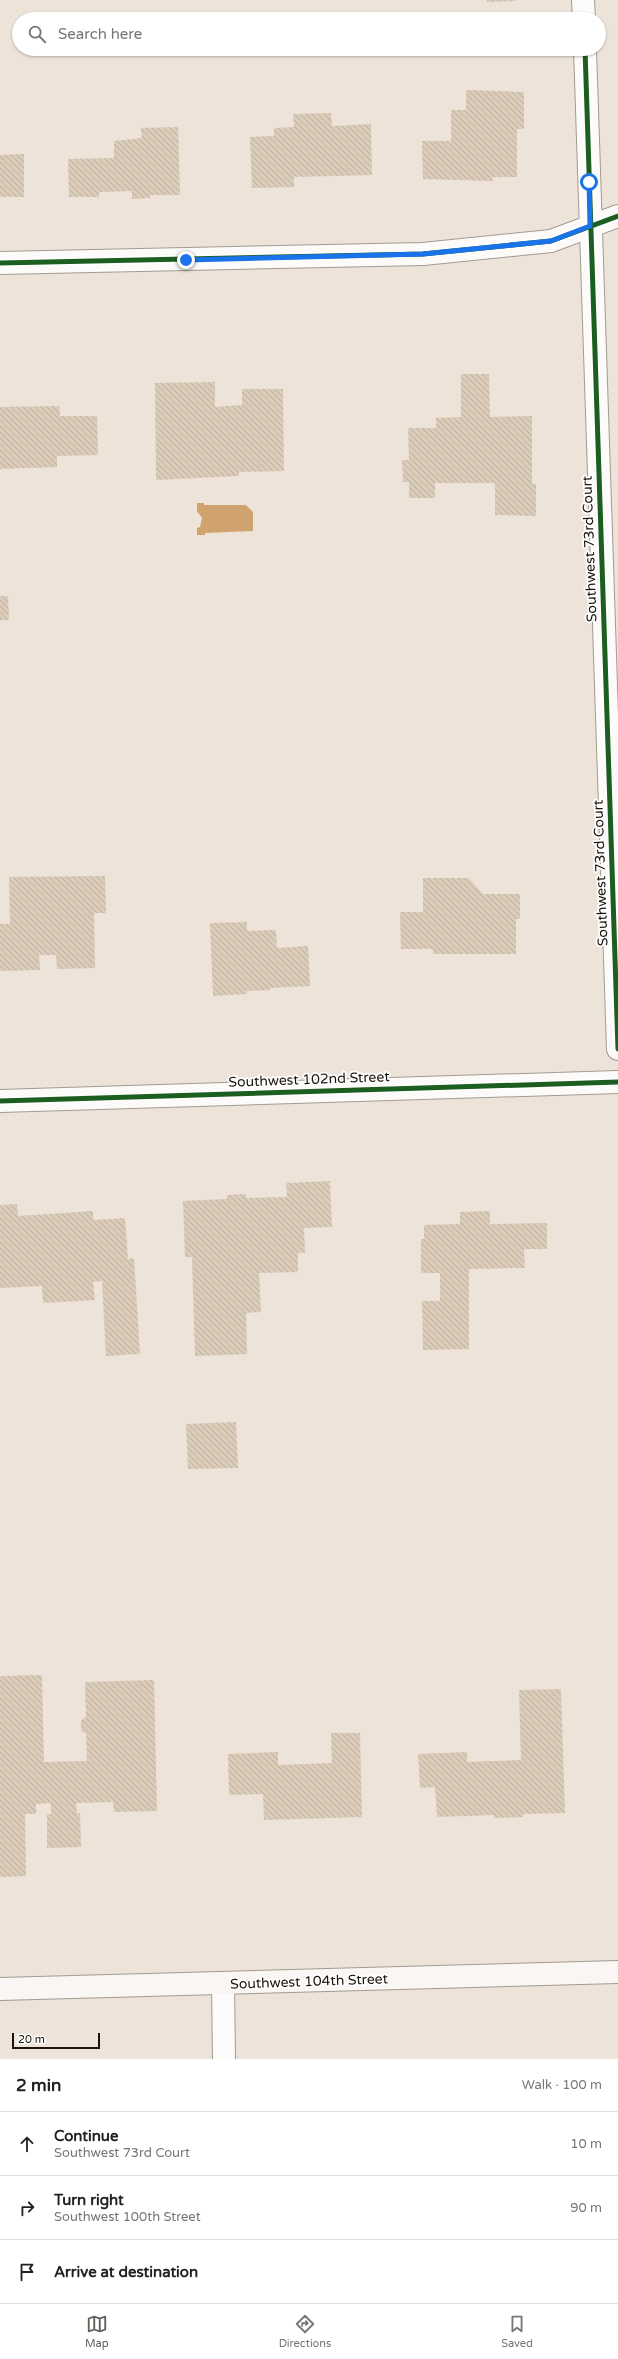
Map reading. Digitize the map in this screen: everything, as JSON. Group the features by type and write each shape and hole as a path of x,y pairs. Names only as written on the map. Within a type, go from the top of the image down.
{"street":[{"path":"583,0 584,12"},
{"name":"Southwest 73rd Court","path":"585,56 618,1049"},
{"path":"0,263 423,254 551,241 618,216"},
{"name":"Southwest 102nd Street","path":"0,1101 618,1082"},
{"name":"Southwest 104th Street","path":"0,1989 618,1972"},
{"path":"223,1983 224,2059"}],"shaded area":[{"path":"197,503 204,503 204,505 246,505 253,512 253,531 205,533 205,535 197,535 197,528 200,527 202,518 197,511"}],"building":[{"path":"487,0 516,0 516,1 487,2"},
{"path":"466,90 524,92 524,129 517,129 517,177 492,177 493,181 423,179 422,141 451,141 451,110 466,110"},
{"path":"331,113 332,126 371,124 372,175 294,177 294,187 252,188 250,137 274,136 274,128 294,127 293,114"},
{"path":"178,127 180,195 150,195 150,198 132,199 132,191 99,192 99,197 69,197 68,159 114,158 114,141 142,138 141,128"},
{"path":"24,154 24,197 0,197 0,155"},
{"path":"461,374 489,374 490,417 532,416 532,484 536,484 536,516 495,515 495,483 435,483 435,498 409,498 409,482 403,482 402,460 409,460 408,428 436,428 436,418 461,417"},
{"path":"215,382 215,407 242,405 242,389 283,389 284,471 239,472 239,476 156,480 155,383"},
{"path":"59,406 60,416 97,416 98,455 57,456 57,467 0,469 0,407"},
{"path":"0,596 8,596 9,620 0,620"},
{"path":"105,876 106,913 94,913 95,968 57,969 56,955 39,955 40,970 0,971 0,924 10,924 9,877"},
{"path":"423,878 469,878 483,894 520,894 520,919 516,919 516,954 433,954 433,949 401,949 400,912 423,912"},
{"path":"247,922 247,931 276,930 277,948 308,946 310,986 270,988 270,990 247,991 247,994 213,996 210,923"},
{"path":"330,1181 332,1227 304,1228 305,1253 298,1253 298,1272 259,1273 261,1312 246,1313 247,1354 195,1356 192,1257 185,1257 183,1201 227,1199 227,1195 246,1194 246,1198 287,1197 286,1183"},
{"path":"17,1204 18,1216 93,1211 93,1220 125,1218 128,1259 134,1258 140,1354 106,1356 102,1281 93,1282 95,1300 43,1303 42,1286 0,1288 0,1205"},
{"path":"490,1211 490,1224 547,1223 547,1249 524,1249 525,1268 469,1269 469,1349 423,1350 422,1301 440,1301 440,1273 421,1273 421,1239 424,1239 424,1225 460,1224 460,1212"},
{"path":"236,1422 238,1468 188,1469 186,1424"},
{"path":"42,1675 44,1762 87,1761 86,1734 81,1731 81,1720 86,1717 85,1682 154,1680 157,1811 114,1812 113,1802 76,1803 77,1814 80,1813 81,1847 47,1848 47,1814 51,1814 51,1803 36,1804 36,1814 25,1814 26,1876 0,1877 0,1676"},
{"path":"561,1689 565,1813 523,1814 523,1817 494,1818 494,1815 437,1817 435,1787 420,1788 418,1754 467,1752 467,1762 521,1760 519,1690"},
{"path":"331,1733 360,1733 362,1817 264,1820 263,1794 229,1795 228,1754 278,1752 278,1765 332,1763"}],"cycle path":[{"path":"585,56 618,1049"},
{"path":"0,263 423,254 551,241 618,216"},
{"path":"0,1101 618,1082"}],"route":[{"path":"186,260 423,254 551,241 590,226 589,182"}]}
